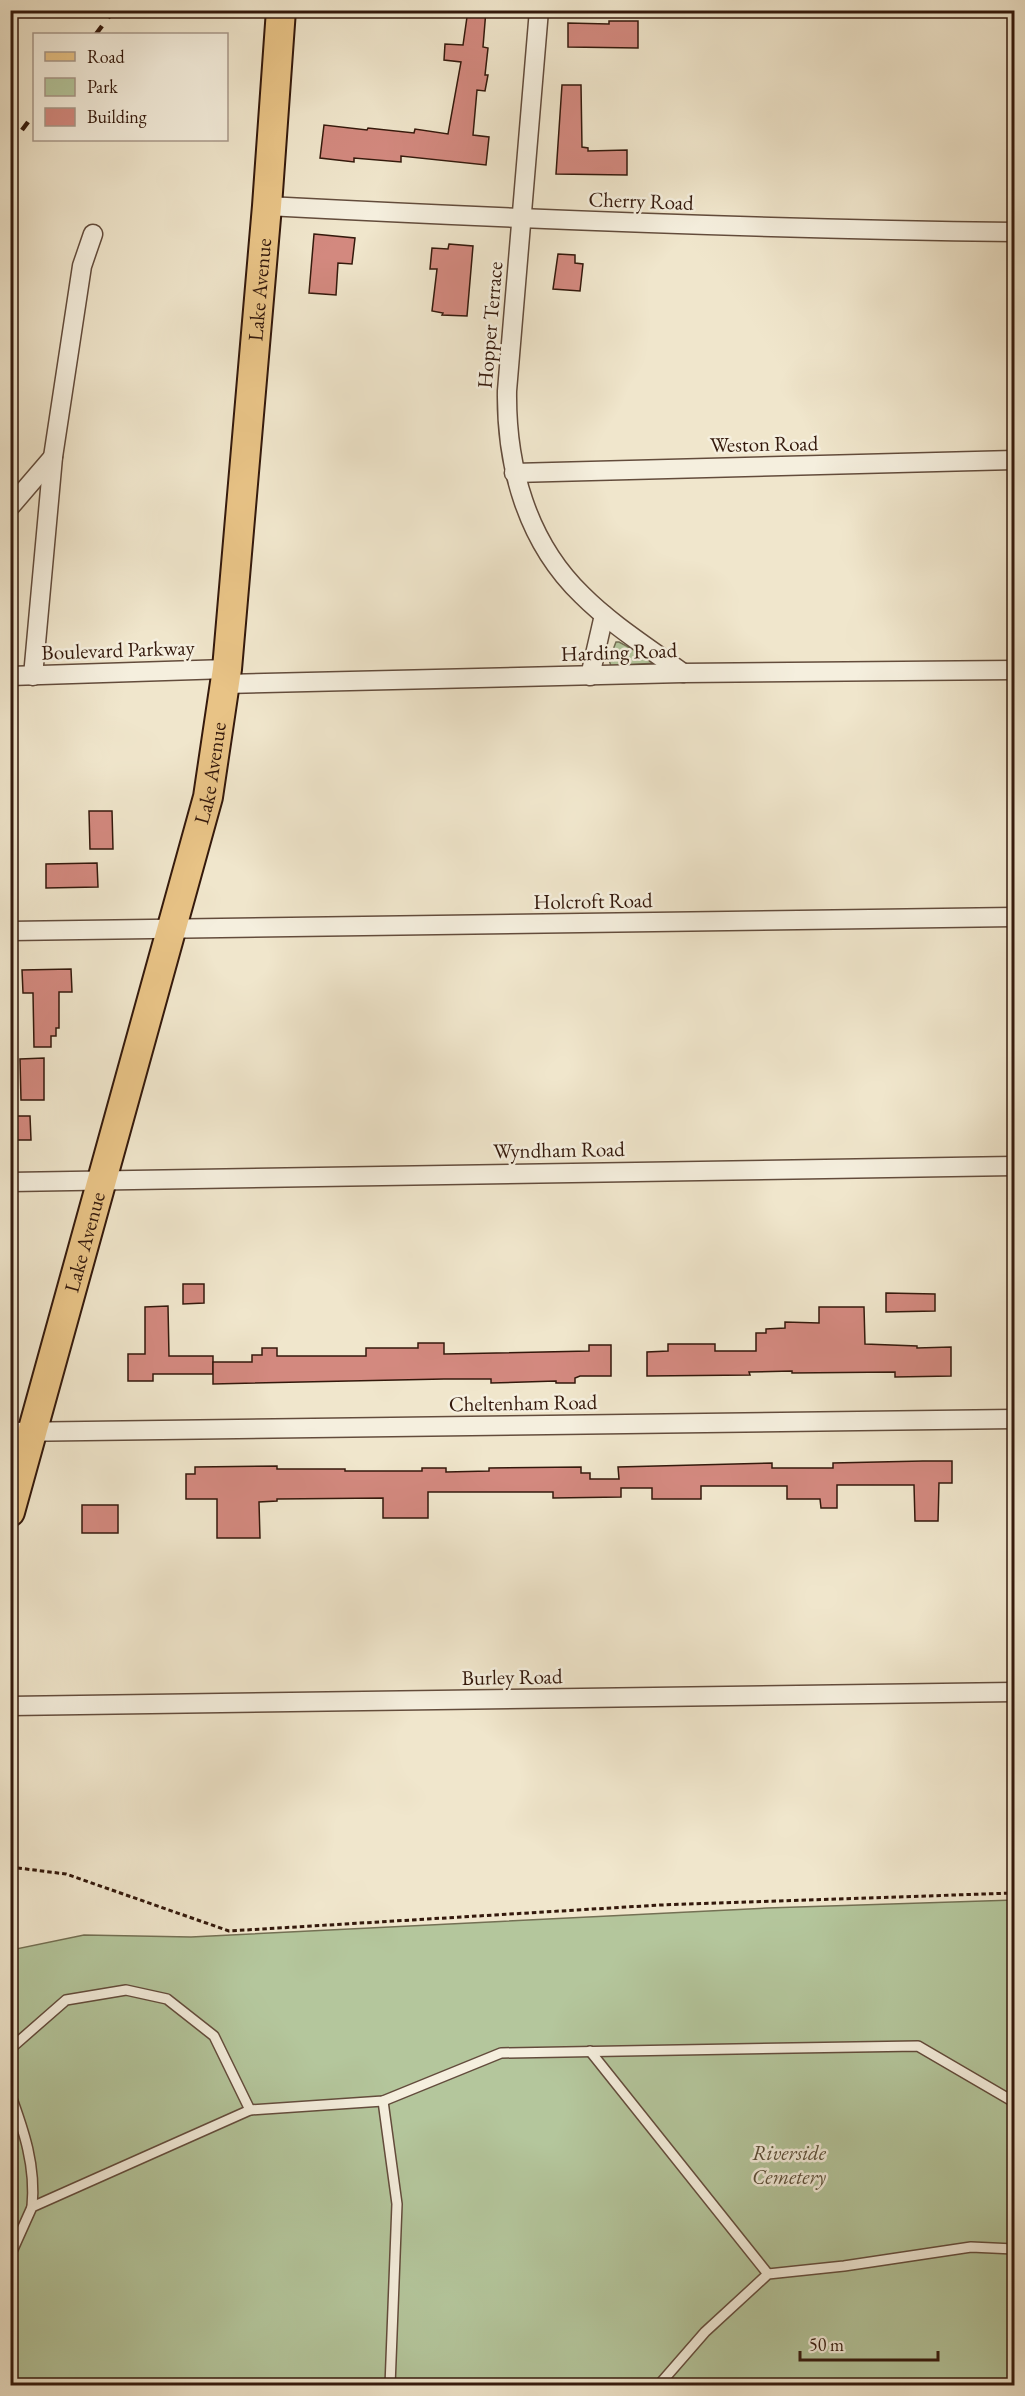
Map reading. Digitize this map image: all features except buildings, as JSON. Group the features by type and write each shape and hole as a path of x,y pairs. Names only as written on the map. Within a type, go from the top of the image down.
{"main road":[{"name":"Lake Avenue","path":"10,1512 21,1432 104,1180 208,797 226,677 267,206 281,10"}],"street":[{"name":"Hopper Terrace","path":"539,10 507,392 508,435 514,473 534,526 548,552 581,594 604,615 683,673"},
{"name":"Cherry Road","path":"267,206 522,219 884,231 1014,232"},
{"path":"33,676 53,457 82,266 93,234"},
{"path":"10,507 53,457"},
{"name":"Weston Road","path":"514,473 1014,460"},
{"path":"590,676 604,615"},
{"name":"Harding Road","path":"226,677 590,676 1014,669"},
{"name":"Boulevard Parkway","path":"10,676 226,677"},
{"name":"Holcroft Road","path":"10,931 1014,917"},
{"name":"Wyndham Road","path":"10,1182 1014,1166"},
{"name":"Cheltenham Road","path":"21,1432 1014,1419"},
{"name":"Burley Road","path":"10,1706 1014,1692"}],"lane":[{"path":"10,2049 66,2000 126,1990 167,1999 214,2036 250,2110"},
{"path":"32,2207 250,2110 383,2101 501,2052 918,2046 1014,2102"},
{"path":"590,2051 768,2274"},
{"path":"10,2093 26,2136 34,2192 32,2207 10,2256"},
{"path":"383,2101 398,2204 390,2385"},
{"path":"658,2385 705,2332 768,2274 844,2266 971,2247 1014,2249"},
{"path":"1012,2385 1014,2377"}],"path":[{"path":"10,1867 66,1874 229,1931 660,1905 1014,1893"}],"green space":[{"path":"616,642 656,663 611,666 609,660"},
{"name":"Riverside Cemetery","path":"1014,1900 1014,2385 11,2386 11,1950 84,1935 191,1937 767,1908"}],"railway":[{"path":"97,33 114,10"},
{"path":"10,146 33,115"}]}
